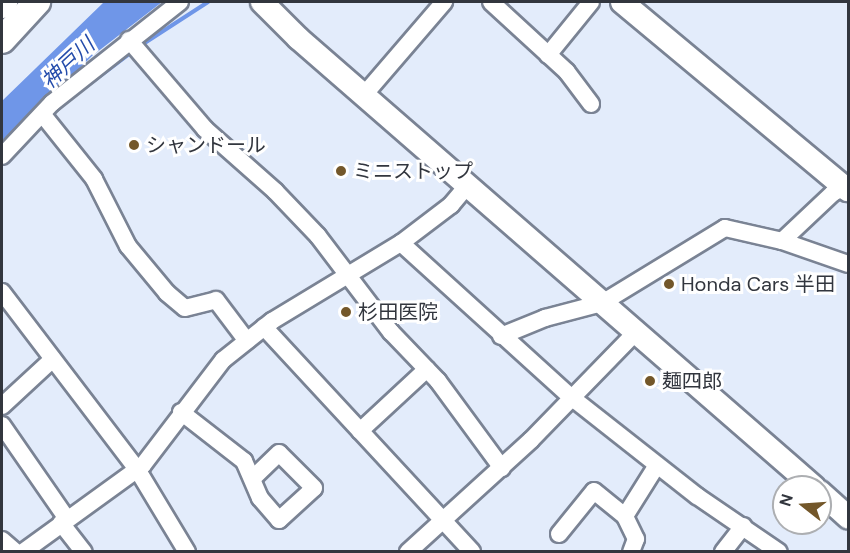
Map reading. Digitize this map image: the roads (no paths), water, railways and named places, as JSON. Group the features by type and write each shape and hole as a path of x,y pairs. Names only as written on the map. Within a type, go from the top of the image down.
{"main road":[{"path":"2,40 37,2"}],"street":[{"path":"2,156 52,103 134,46 180,2"},
{"path":"262,2 467,186 800,475"},
{"path":"364,95 444,2"},
{"path":"491,2 548,55 591,104"},
{"path":"548,55 591,2"},
{"path":"622,2 847,188"},
{"path":"134,46 204,129 297,214 391,332 427,369 502,468"},
{"path":"43,115 94,179 128,246 160,285 185,308 216,300 247,341"},
{"path":"23,552 137,470 180,412 223,360 264,327 349,277 401,243 451,205 467,186"},
{"path":"782,241 833,193 847,188"},
{"path":"501,336 546,318 602,303 725,228 782,241 849,264"},
{"path":"401,243 571,397 657,465 779,552"},
{"path":"2,292 137,470 187,552"},
{"path":"264,327 444,519 472,552"},
{"path":"408,552 502,468 636,333"},
{"path":"2,406 53,359"},
{"path":"360,431 427,369"},
{"path":"180,412 244,461 253,478"},
{"path":"2,425 84,552"},
{"path":"625,516 657,465"},
{"path":"559,534 594,491 625,516 636,539 632,552"},
{"path":"832,502 849,517"},
{"path":"723,552 743,526"},
{"path":"2,540 16,552"}],"water":[{"name":"神戸川","path":"104,2 162,2 92,56 2,145 2,101"}],"waterway":[{"path":"140,46 208,2"},
{"path":"83,89 132,52"}],"place":[{"name":"シャンドール","path":"134,145"},
{"name":"ミニストップ","path":"341,171"},
{"name":"Honda Cars 半田","path":"669,284"},
{"name":"杉田医院","path":"346,312"},
{"name":"麺四郎","path":"650,381"}]}
